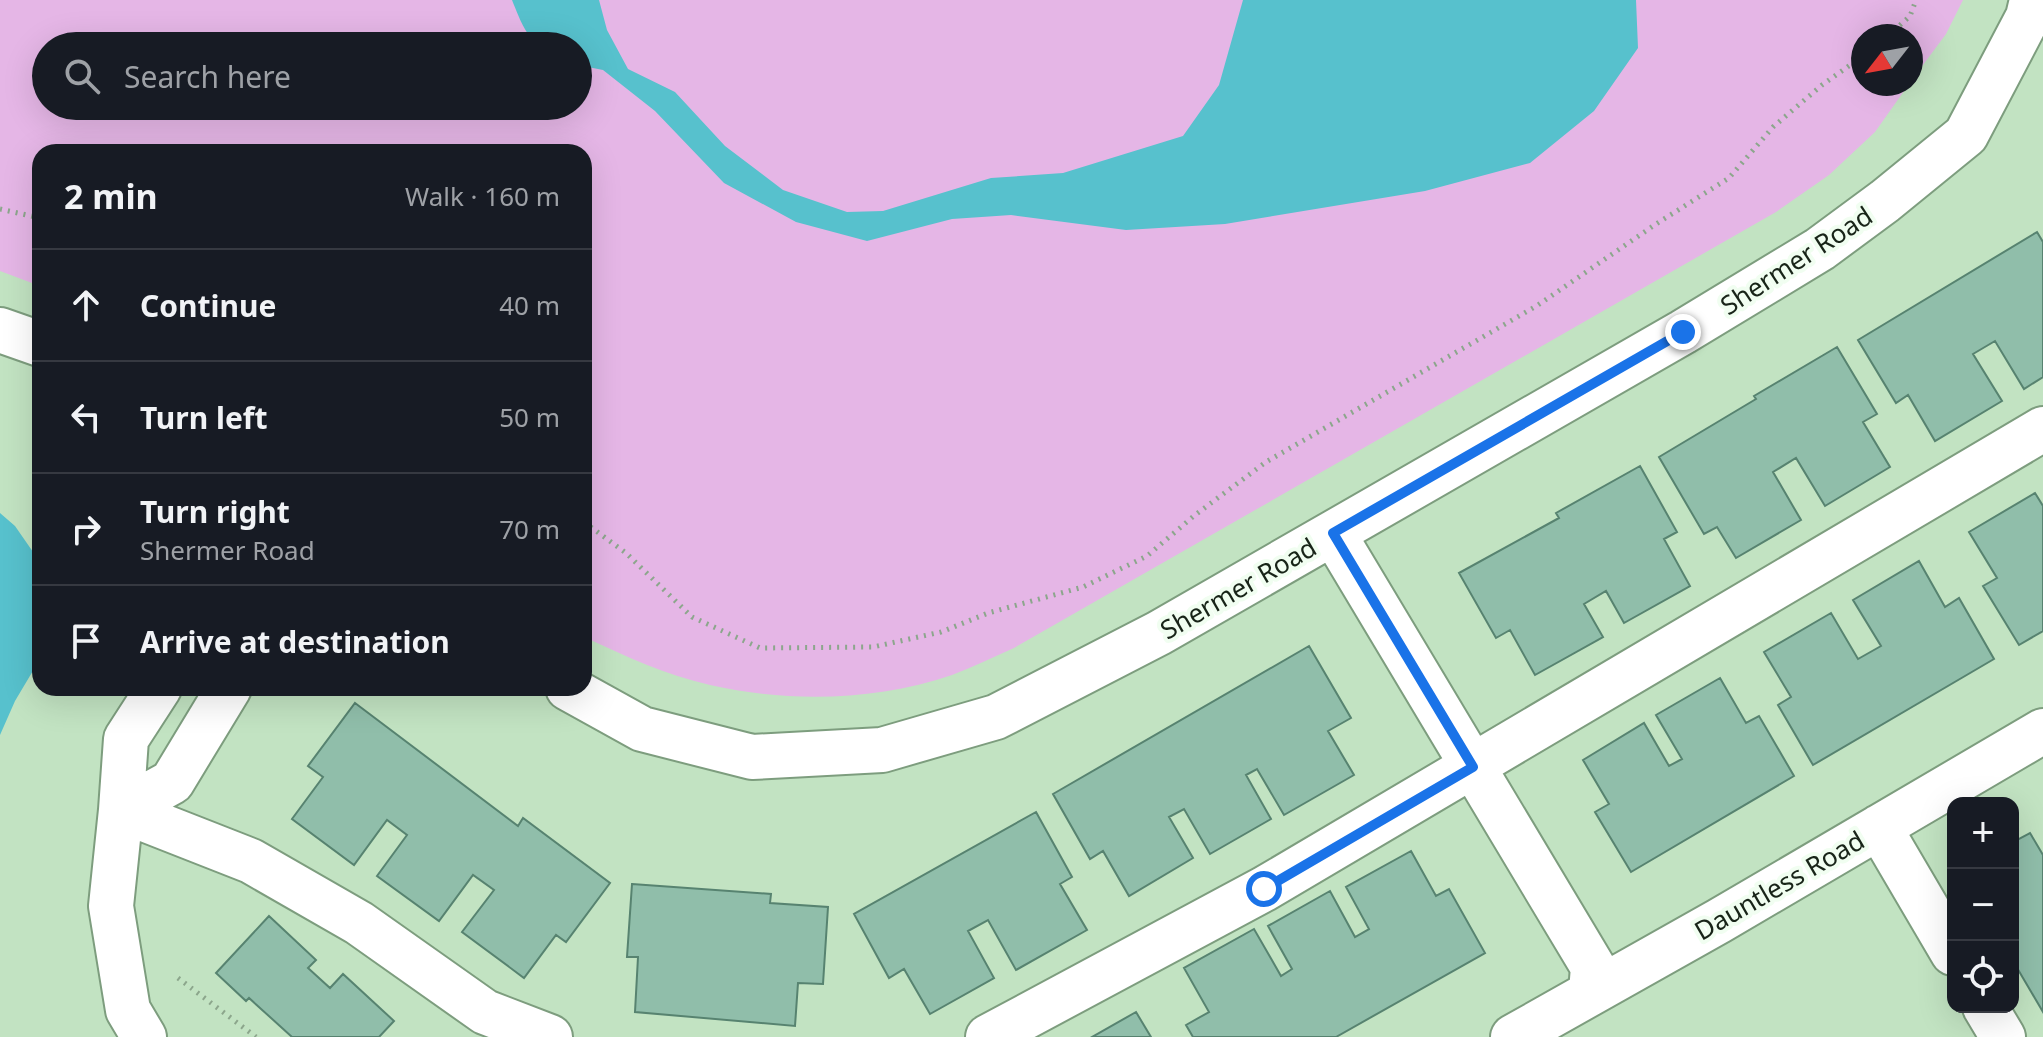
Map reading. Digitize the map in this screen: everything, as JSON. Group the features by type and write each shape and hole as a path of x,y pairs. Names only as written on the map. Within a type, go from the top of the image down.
{"street":[{"name":"Shermer Road","path":"582,696 642,729 752,757 882,750 996,717 1159,633 1820,249 1966,135 2028,17 2032,0"},
{"path":"0,330 32,341"},
{"path":"988,1037 1264,889 2043,429"},
{"path":"1333,533 1593,967 1591,992"},
{"path":"144,1037 128,1010 111,906 126,739 154,696"},
{"path":"121,810 172,782 224,696"},
{"name":"Dauntless Road","path":"1513,1037 2043,731"},
{"path":"121,810 251,861 359,923 485,1012 550,1037"},
{"path":"1879,827 1947,943"},
{"path":"1989,1013 2003,1037"}],"path":[{"path":"1901,24 1910,16 1916,0"},
{"path":"592,528 626,553 692,617 760,648 873,647 941,632 988,613 1083,587 1147,556 1195,515 1266,462 1538,305 1729,178 1773,127 1851,64"},
{"path":"0,209 32,216"},
{"path":"178,978 256,1037"}],"shaded area":[{"path":"0,0 1963,0 1946,34 1923,65 1923,24 1851,24 1851,96 1900,96 1875,132 1829,175 1776,212 1014,648 923,684 862,694 801,697 740,691 694,681 592,641 592,144 32,144 32,283 0,271"}],"water":[{"path":"512,0 599,0 607,30 628,69 675,92 725,146 783,190 847,212 883,211 991,178 1063,173 1183,136 1219,85 1243,0 1636,0 1638,48 1594,111 1530,163 1425,191 1225,224 1126,230 1011,215 952,219 867,241 796,222 724,183 655,111 603,70 592,68 592,32 527,32"},
{"path":"0,513 15,526 32,550 32,672 0,735"}],"building":[{"path":"2037,232 2043,242 2043,377 2024,389 1995,341 1973,354 2002,401 1935,441 1908,395 1896,403 1858,340"},
{"path":"1837,347 1877,414 1863,422 1890,467 1825,506 1796,458 1773,472 1801,520 1736,558 1717,527 1704,534 1659,457"},
{"path":"1640,466 1677,532 1664,539 1690,586 1624,623 1606,591 1584,604 1603,637 1535,675 1510,630 1496,638 1459,573 1559,518 1556,513"},
{"path":"2035,493 2043,506 2043,631 2019,645 1983,586 1997,578 1969,532"},
{"path":"1919,561 1945,607 1959,598 1994,659 1813,765 1778,705 1791,697 1764,652 1831,613 1858,659 1881,646 1853,600"},
{"path":"1309,646 1351,718 1328,731 1354,775 1284,815 1257,769 1246,775 1271,819 1210,854 1184,809 1169,817 1193,858 1129,896 1103,851 1090,859 1053,794"},
{"path":"1720,678 1746,723 1759,716 1794,776 1631,872 1595,812 1609,804 1583,760 1644,723 1669,766 1682,759 1656,715"},
{"path":"355,703 518,826 523,818 610,883 566,942 556,935 524,978 462,932 494,890 473,875 439,921 377,876 407,835 387,820 354,865 292,819 323,777 308,766"},
{"path":"1036,812 1072,877 1060,884 1087,930 1016,970 988,920 968,931 994,978 930,1014 904,969 889,978 854,914"},
{"path":"2030,833 2043,855 2043,1012 2019,971 2019,839"},
{"path":"1411,851 1436,896 1449,889 1485,953 1336,1037 1193,1037 1186,1025 1209,1012 1184,968 1254,929 1281,976 1292,969 1268,926 1330,891 1355,937 1369,929 1346,887"},
{"path":"632,884 771,894 770,903 828,907 823,984 798,983 795,1026 635,1012 638,957 627,957"},
{"path":"269,916 316,960 308,968 330,988 343,974 394,1021 379,1037 292,1037 216,973"},
{"path":"1136,1012 1151,1037 1092,1037"}],"route":[{"path":"1264,889 1473,767 1333,533 1683,332"}]}
